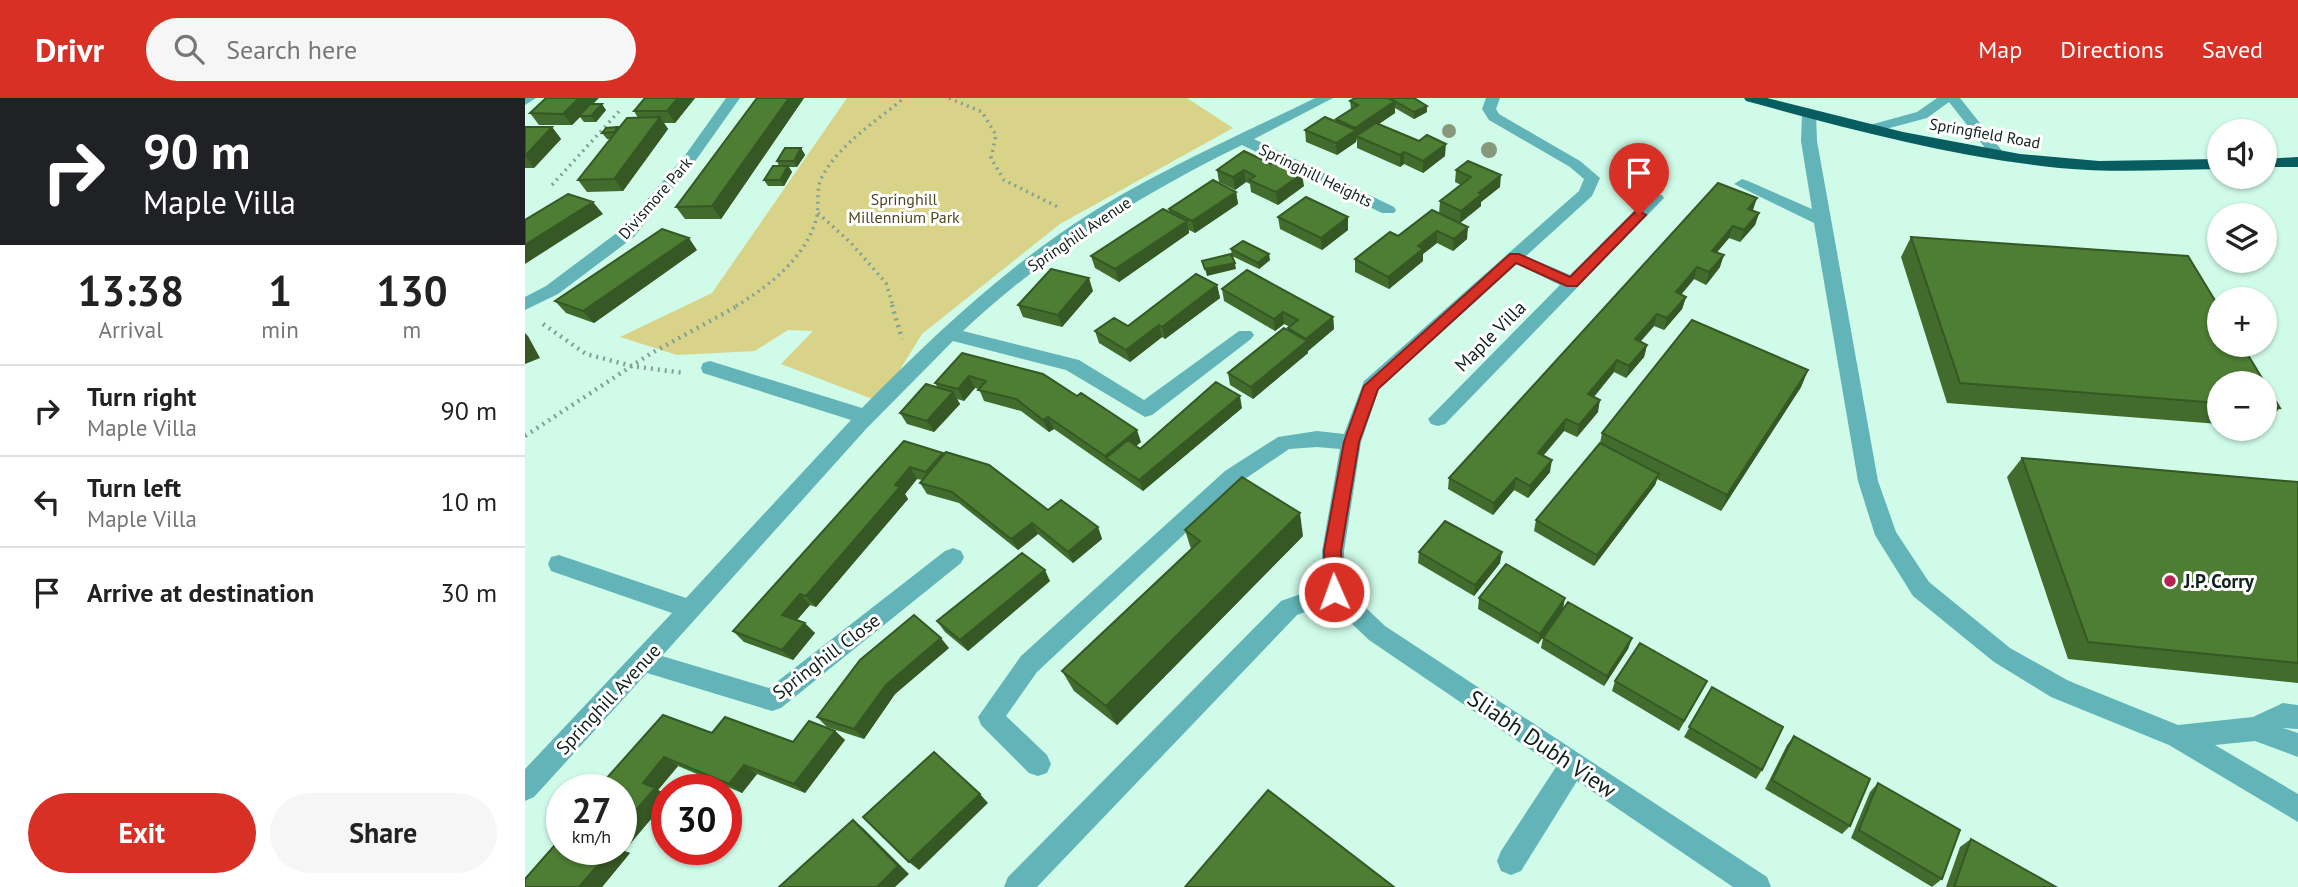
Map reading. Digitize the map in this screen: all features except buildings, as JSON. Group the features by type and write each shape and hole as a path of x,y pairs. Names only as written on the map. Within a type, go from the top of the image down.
{"highway":[{"name":"Springfield Road","path":"1751,98 1871,129 1998,155 2089,165 2207,164"},
{"path":"2277,163 2298,162"}],"street":[{"path":"525,101 529,98"},
{"name":"Divismore Park","path":"525,303 552,290 628,233 691,157 733,98"},
{"name":"Springhill Avenue","path":"525,788 866,416 947,333 1049,250 1088,224 1326,98"},
{"path":"1018,887 1289,608 1334,592 1333,551 1351,442 1371,386 1586,193 1592,178 1576,164 1495,117 1489,110 1493,98"},
{"path":"1871,129 1921,115 1946,98"},
{"path":"1952,98 1998,155"},
{"path":"1809,114 1809,141 1868,481 1886,535 1921,589 2002,655 2048,682 2178,737 2298,809"},
{"name":"Springhill Heights","path":"1243,140 1388,210"},
{"path":"1742,184 1822,220"},
{"name":"Maple Villa","path":"1438,419 1656,198"},
{"path":"1515,257 1572,283"},
{"path":"947,333 1072,365 1145,410 1245,335"},
{"path":"709,368 866,416"},
{"path":"1038,764 990,717 1029,664 1232,477 1285,442 1317,439 1351,442"},
{"name":"Springhill Close","path":"643,661 772,701 953,557"},
{"path":"559,564 690,609"},
{"name":"Sliabh Dubh View","path":"1334,592 1377,634 1757,887"},
{"path":"2178,737 2255,729 2283,715 2298,716"},
{"path":"2255,729 2298,745"},
{"path":"1511,861 1573,764"}],"path":[{"path":"525,436 667,344 736,307 775,278 799,250 818,213 818,186 823,176 840,155 904,98"},
{"path":"949,98 982,112 996,135 991,158 1005,180 1088,224"},
{"path":"552,185 622,108"},
{"path":"818,213 851,243 886,283 902,339 917,364"},
{"path":"535,319 586,354 632,366 684,373 709,368"}],"green space":[{"name":"Springhill Millennium Park","path":"847,98 1187,98 1233,128 1060,224 922,334 880,402 781,364 813,331 788,330 755,351 677,355 620,337 712,293"}],"place":[{"name":"J.P. Corry","path":"2170,581"}],"route":[{"path":"1334,592 1333,551 1351,442 1371,386 1515,257 1572,283 1639,215"}]}
